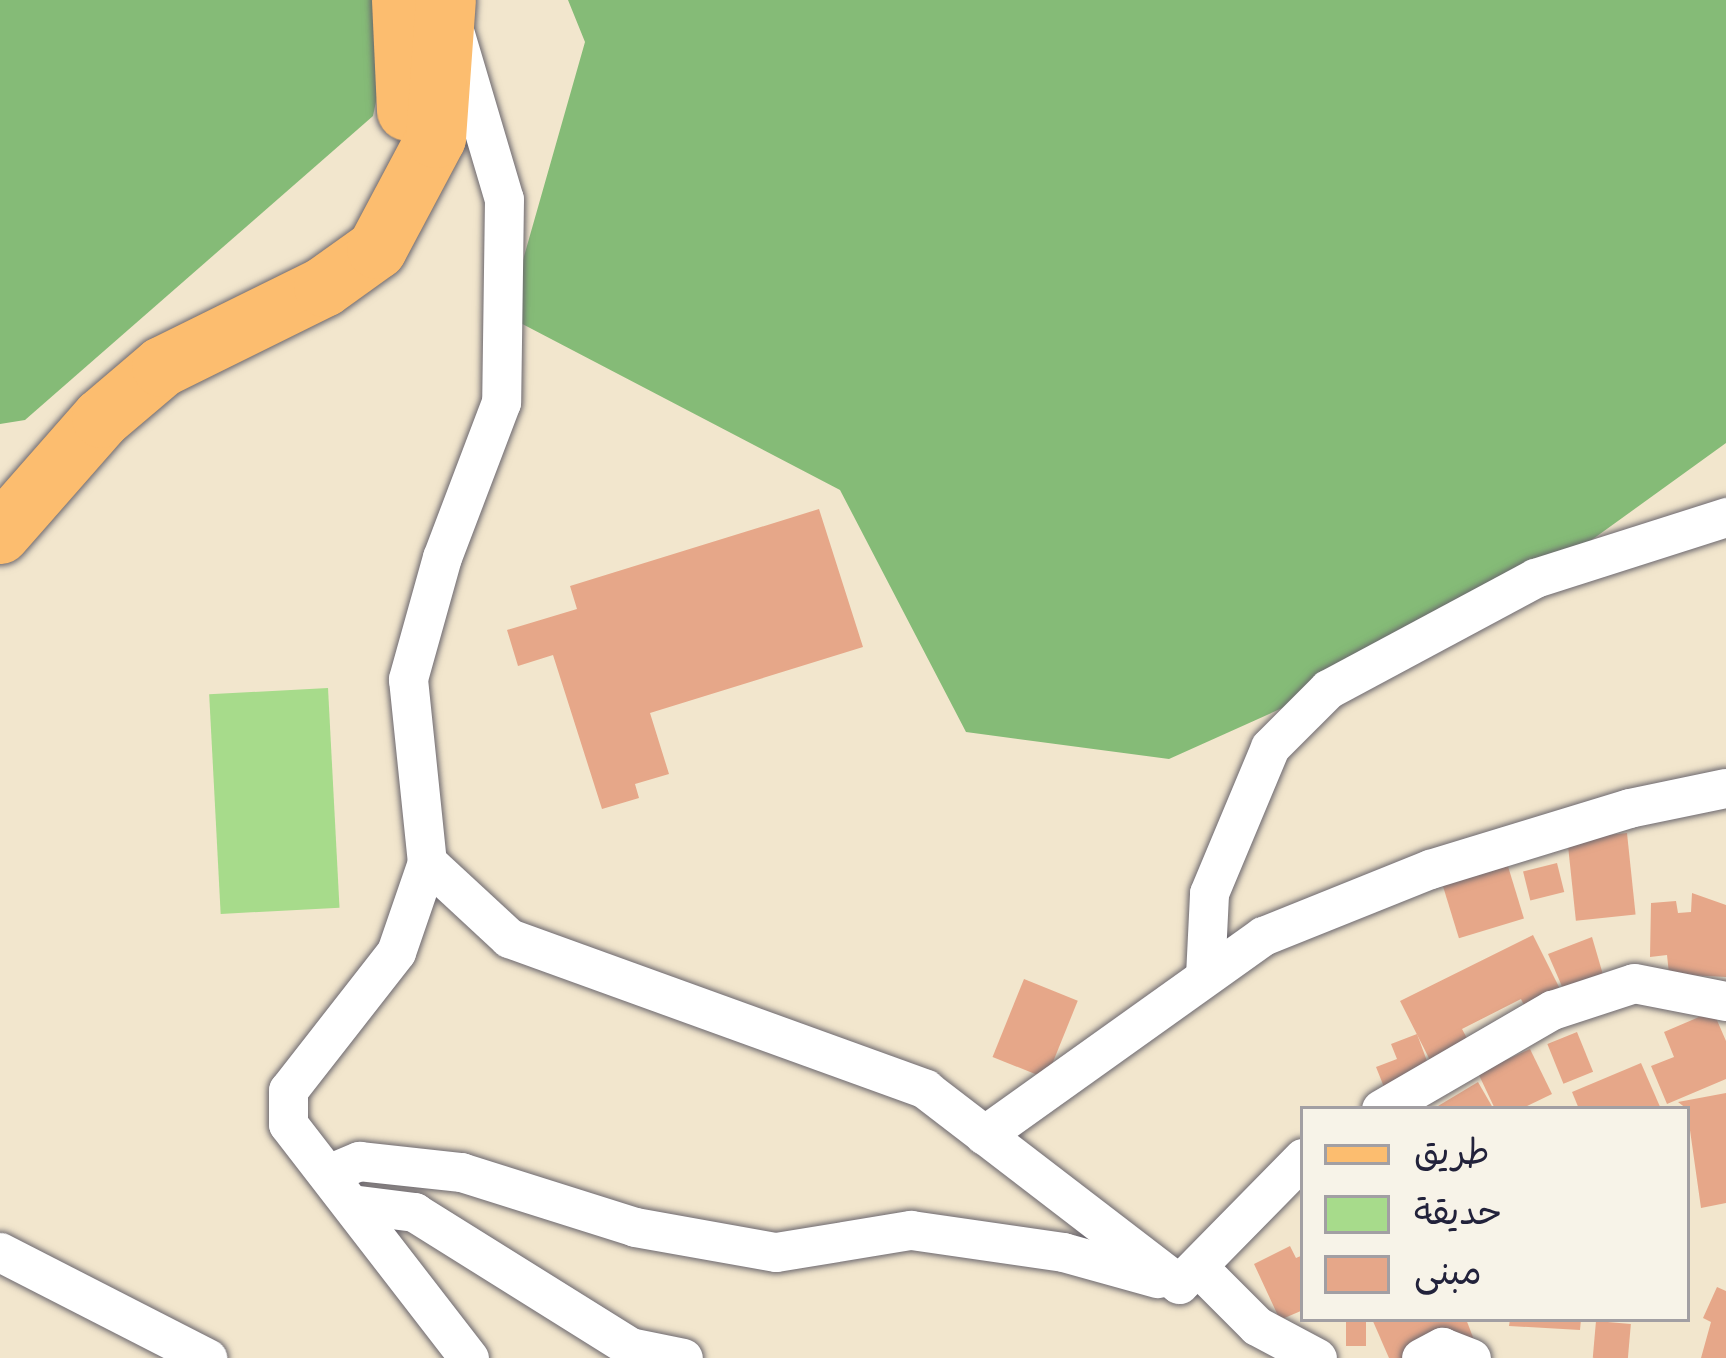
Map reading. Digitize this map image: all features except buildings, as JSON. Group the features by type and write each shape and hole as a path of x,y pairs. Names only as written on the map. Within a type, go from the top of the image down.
{"main road":[{"path":"0,534 102,418 162,367 324,287 377,249 407,195 432,2"}],"street":[{"path":"432,2 504,200 507,316 501,401 442,557 408,679 427,862 396,952 288,1090 288,1124 469,1358"},
{"path":"1205,976 1209,893 1270,747 1328,689 1535,578 1726,517"},
{"path":"985,1135 1263,936 1430,869 1629,808 1726,788"},
{"path":"427,862 509,938 925,1089 1257,1325 1317,1358"},
{"path":"1386,1106 1552,1010 1634,983 1726,1001"},
{"path":"340,1190 359,1161 461,1172 635,1227 776,1252 911,1230 1189,1276"},
{"path":"1189,1276 1300,1161"},
{"path":"340,1190 414,1212 630,1347 683,1358"},
{"path":"0,1252 207,1358"},
{"path":"1421,1358 1442,1347 1471,1358"}],"green space":[{"path":"0,0 397,0 373,116 25,420 0,424"},
{"path":"568,0 1726,0 1726,443 1485,617 1169,759 966,732 840,490 507,316 585,42"},
{"path":"328,688 340,908 221,914 209,694"}]}
